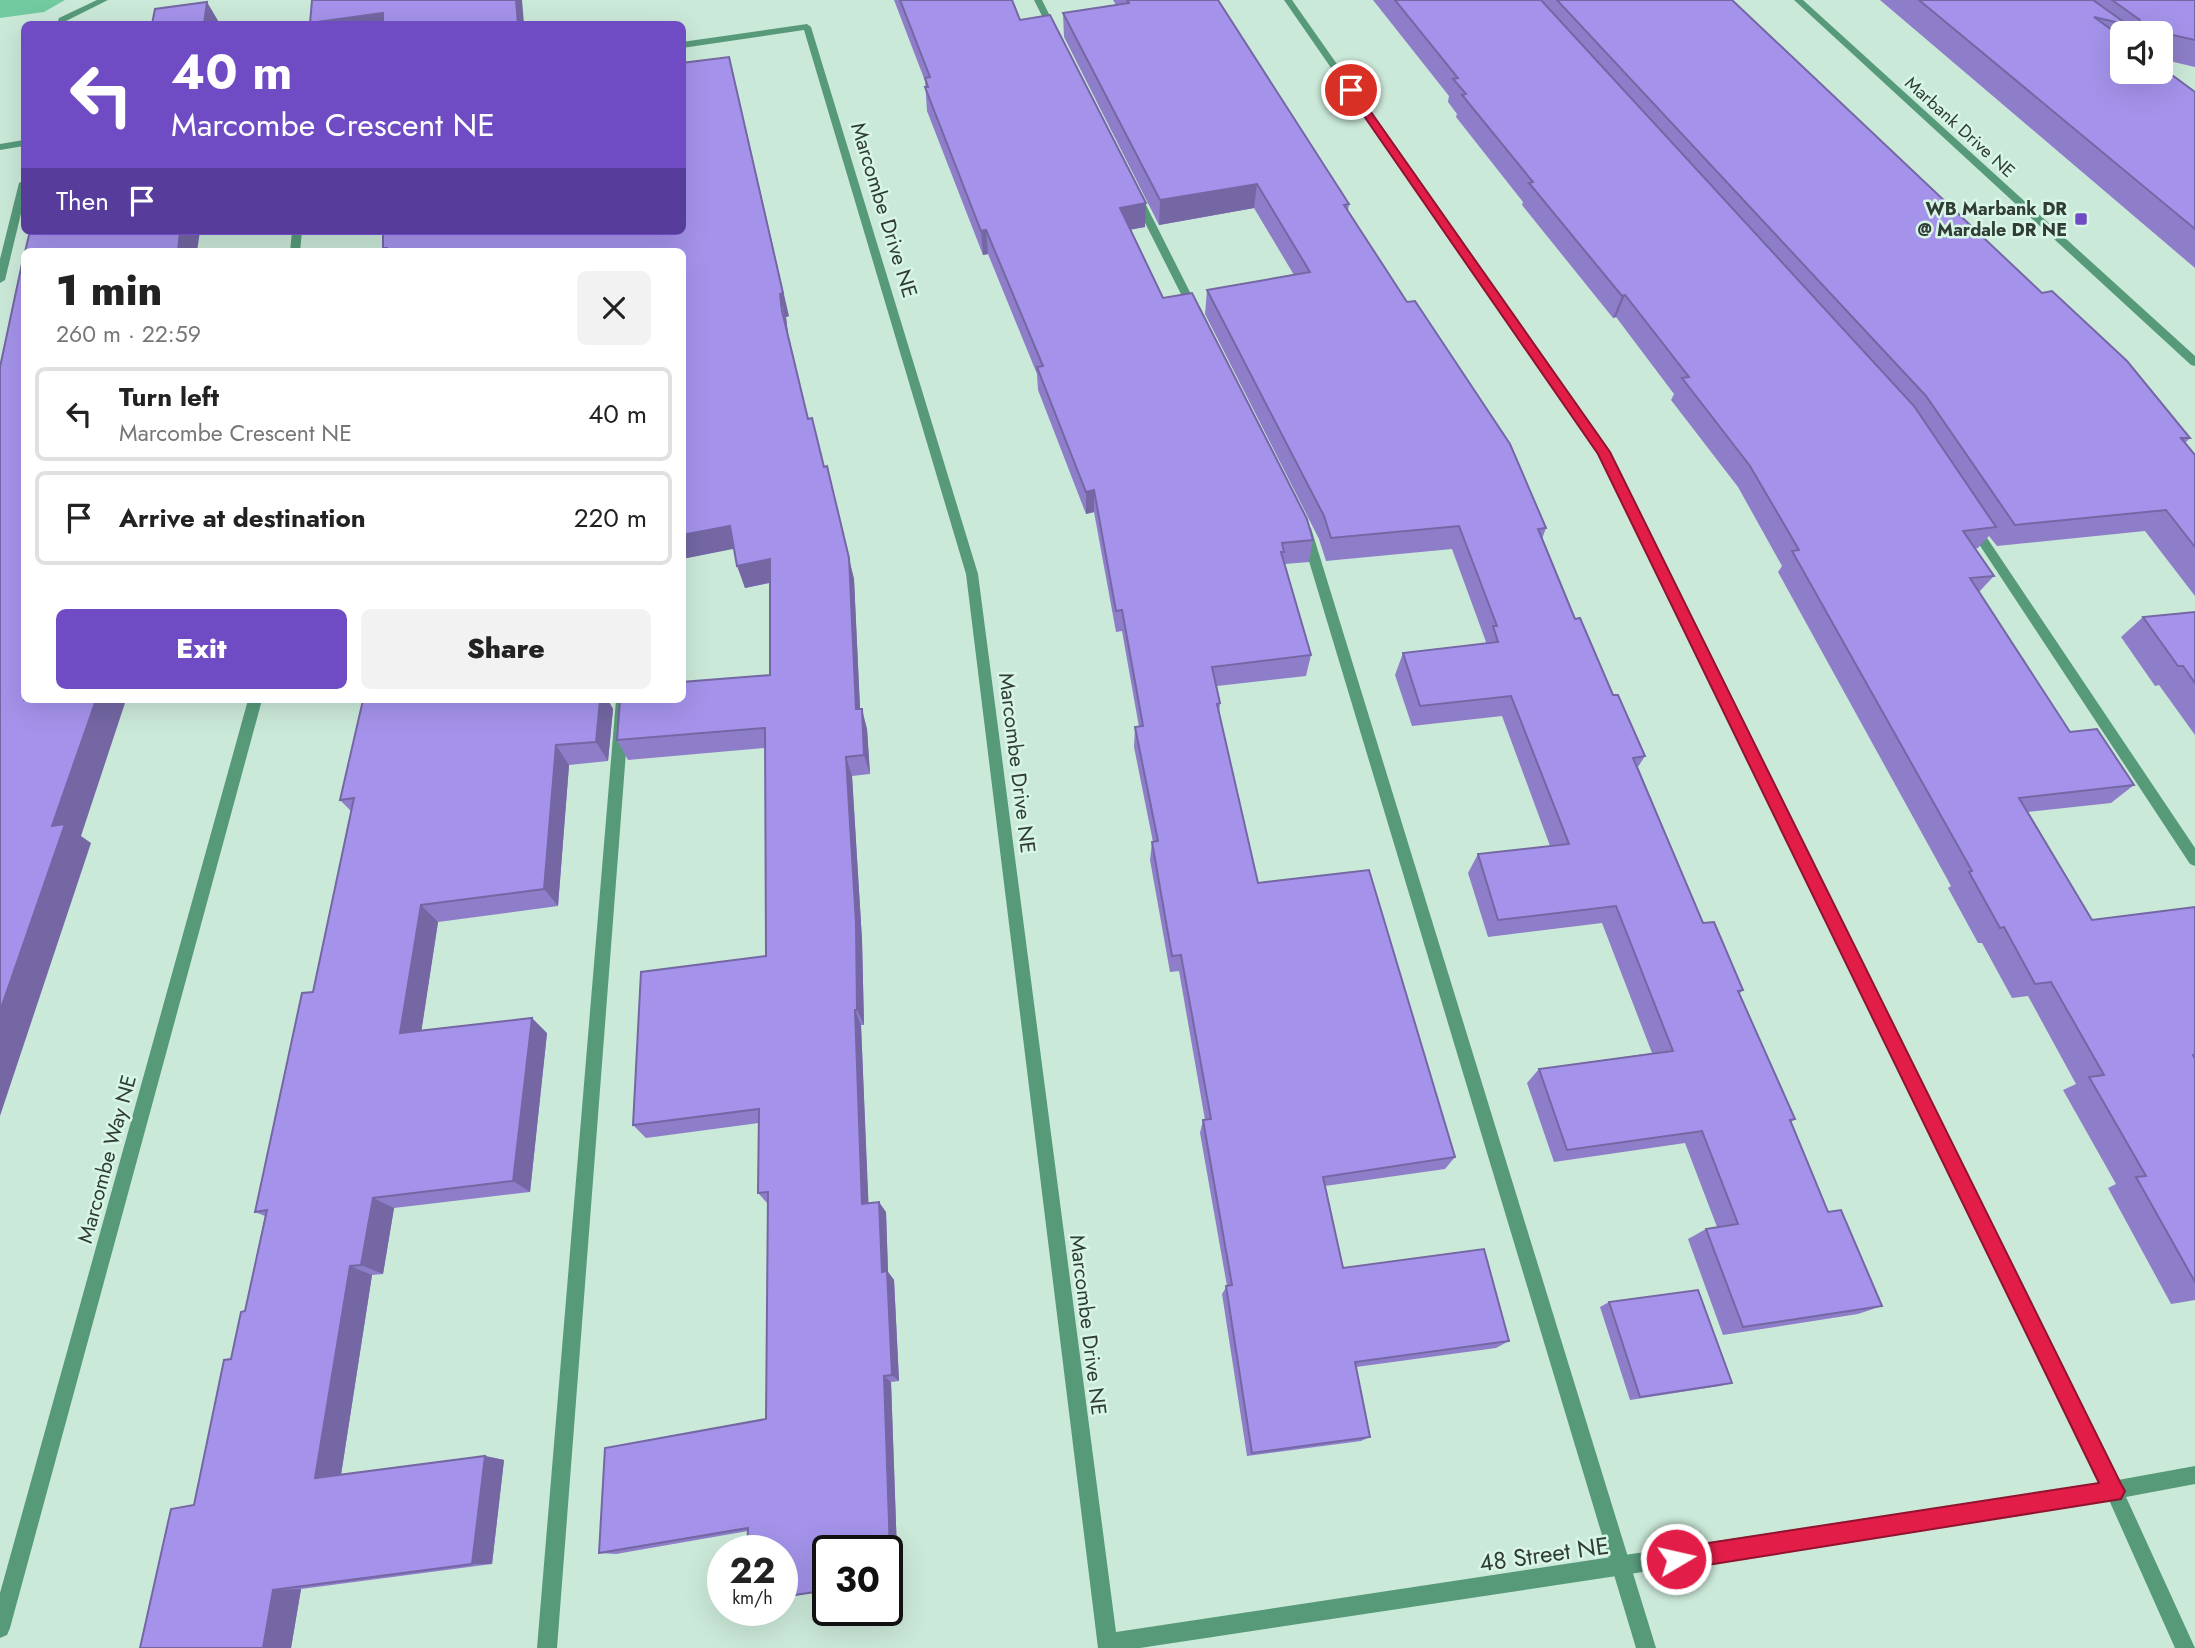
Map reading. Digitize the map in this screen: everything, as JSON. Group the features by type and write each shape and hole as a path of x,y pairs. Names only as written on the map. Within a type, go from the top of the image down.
{"street":[{"path":"62,21 104,0"},
{"path":"1038,0 1063,51"},
{"path":"1288,0 1603,452 2114,1491 2185,1648"},
{"name":"Marbank Drive NE","path":"1798,0 2195,362"},
{"name":"Marcombe Drive NE","path":"686,44 807,27 972,574 1108,1645"},
{"path":"0,147 21,144"},
{"path":"1131,185 1199,320"},
{"path":"0,280 21,195"},
{"path":"1966,514 2195,860"},
{"path":"1298,515 1311,540 1624,1567 1646,1648"},
{"name":"Marcombe Way NE","path":"0,1628 254,703"},
{"path":"547,1648 623,703"},
{"name":"48 Street NE","path":"1108,1645 2114,1491 2195,1475"}],"green space":[{"path":"0,0 65,0 44,12 0,18"}],"building":[{"path":"312,0 516,0 518,21 383,21 383,13 310,21"},
{"path":"900,0 1012,0 1020,20 1050,15 1146,203 1120,208 1163,298 1192,293 1307,519 1313,540 1282,543 1284,552 1281,552 1311,655 1212,667 1220,703 1217,704 1258,883 1369,870 1455,1157 1323,1177 1343,1268 1484,1249 1509,1341 1355,1362 1370,1437 1252,1453 1226,1286 1232,1285 1203,1120 1211,1119 1181,955 1172,956 1152,842 1158,841 1135,727 1143,726 1122,610 1116,611 1094,490 1086,492 1037,367 1043,366 986,230 981,231 925,87 928,87 925,78 930,77"},
{"path":"1127,0 1218,0 1349,204 1344,205 1407,302 1415,301 1510,444 1546,528 1538,529 1575,619 1580,618 1613,695 1618,695 1645,756 1633,758 1703,923 1714,922 1743,990 1738,991 1795,1119 1790,1120 1828,1212 1841,1210 1882,1306 1743,1327 1706,1229 1738,1224 1702,1131 1567,1150 1539,1069 1673,1051 1616,906 1498,920 1478,854 1569,844 1511,696 1420,706 1403,653 1498,642 1493,626 1497,626 1459,526 1331,538 1324,516 1207,290 1310,272 1257,184 1160,200 1063,13 1129,3"},
{"path":"1395,0 1541,0 1914,406 1996,527 1963,531 1994,576 1970,578 2070,732 2097,729 2134,785 2019,798 2092,920 2195,907 2195,1282 2136,1177 2146,1176 2089,1077 2104,1075 2051,982 2035,984 2004,927 2000,928 1969,872 1972,871 1792,551 1799,550 1750,466 1682,378 1689,377 1625,295 1622,296 1529,183 1533,182 1462,95 1466,94 1453,79 1458,78"},
{"path":"1557,0 1732,0 2042,293 2052,291 2127,361 2190,438 2181,438 2195,455 2195,547 2166,510 2015,525 1926,396"},
{"path":"1919,0 2093,0 2122,21 2094,17 2110,29 2110,84 2173,84 2173,76 2195,92 2195,229"},
{"path":"2112,0 2195,0 2195,40 2173,35 2173,21 2140,20"},
{"path":"207,2 204,21 153,21 155,9"},
{"path":"729,57 783,293 780,294 782,311 808,419 812,418 824,467 827,466 849,558 856,709 862,709 864,755 846,757 856,923 855,1010 862,1204 879,1202 882,1272 887,1271 892,1375 884,1376 889,1535 812,1535 812,1592 798,1595 798,1535 748,1535 748,1528 599,1553 605,1448 766,1419 768,1192 758,1193 759,1109 633,1125 641,972 766,956 765,728 617,740 620,703 686,703 686,682 770,675 770,559 737,566 730,526 686,534 686,248 383,248 383,235 686,235 686,62"},
{"path":"29,235 180,235 178,248 26,248"},
{"path":"21,268 21,703 95,703 52,826 65,824 0,1011 0,367"},
{"path":"2195,612 2195,683 2183,666 2178,666 2143,617"},
{"path":"362,703 600,703 596,742 556,745 544,889 421,905 400,1033 532,1018 513,1181 373,1198 361,1265 350,1266 315,1478 485,1456 472,1564 273,1590 263,1648 140,1648 171,1509 194,1505 224,1360 231,1359 241,1312 245,1311 267,1210 255,1212 302,993 313,992 354,798 340,800"},
{"path":"1698,1290 1732,1383 1640,1397 1609,1302"}],"place":[{"name":"WB Marbank DR @ Mardale DR NE","path":"2081,219"}],"route":[{"path":"1351,90 1603,452 2114,1491 1676,1559"}]}
